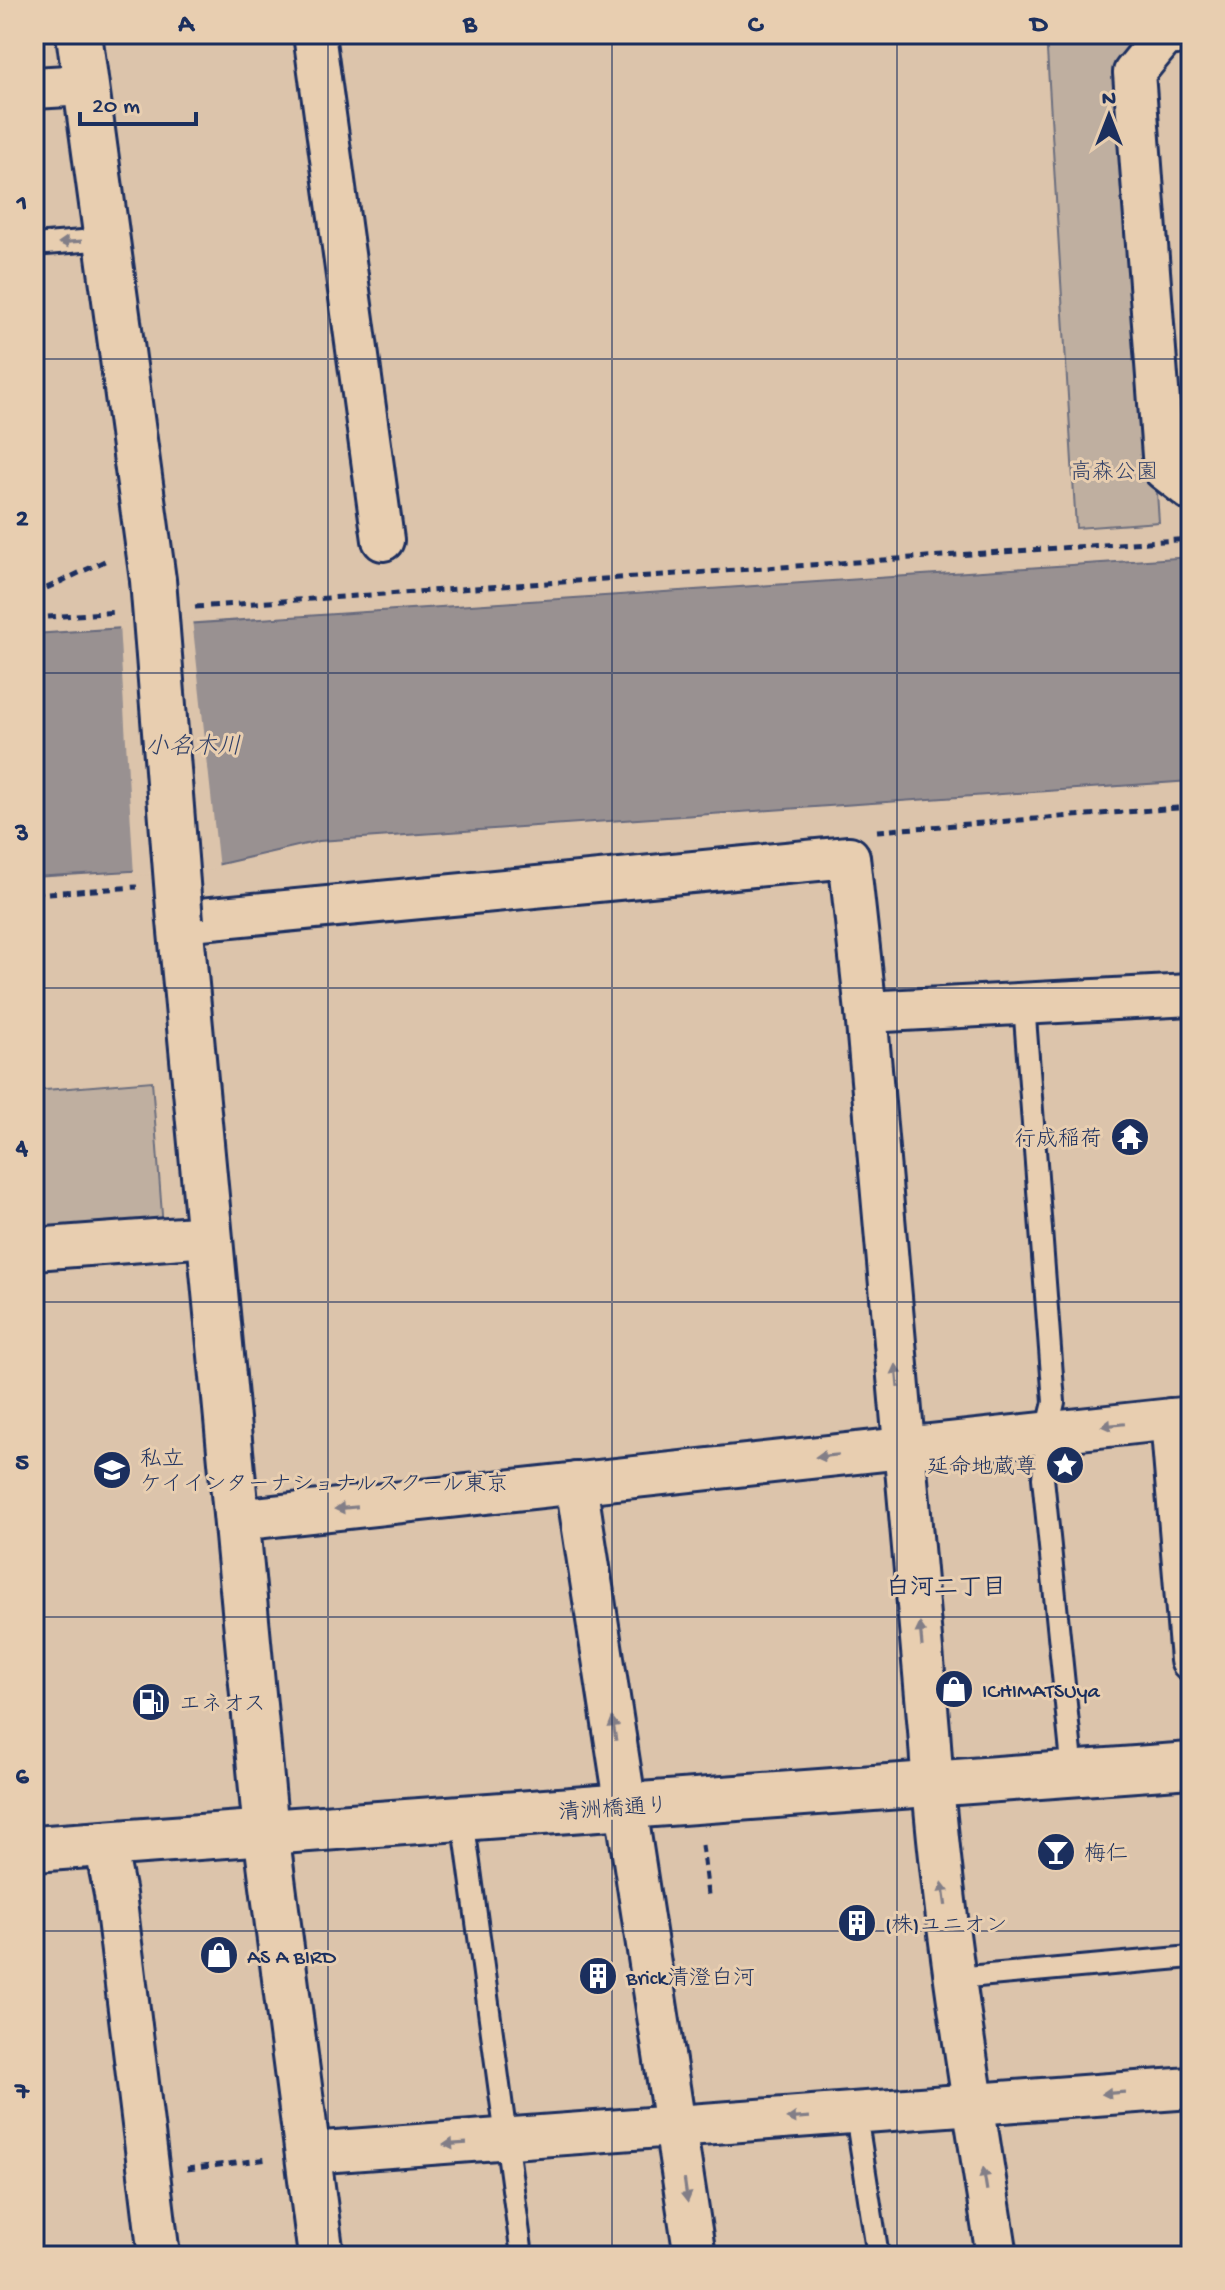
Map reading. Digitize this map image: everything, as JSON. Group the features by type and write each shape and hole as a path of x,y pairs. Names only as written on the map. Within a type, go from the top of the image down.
{"street":[{"path":"79,34 106,239 180,921 266,1832 321,2256"},
{"path":"314,34 383,540"},
{"path":"1176,34 1165,35 1134,73 1164,469 1191,490"},
{"path":"1191,47 1177,48 1151,76 1179,457 1191,467"},
{"path":"34,88 85,85"},
{"path":"180,921 849,857 866,1012 938,1846 997,2256"},
{"path":"866,1012 1191,995"},
{"path":"34,1249 209,1236"},
{"path":"236,1520 1181,1418 1191,1660"},
{"path":"576,1483 695,2256"},
{"name":"清洲橋通り","path":"34,1849 1191,1765"},
{"path":"105,1844 115,1894 159,2256"},
{"path":"309,2153 506,2141 1191,2088"}],"lane":[{"path":"34,245 106,239"},
{"path":"1024,1004 1054,1402 1047,1432 1043,1478 1073,1773"},
{"path":"463,1818 522,2256"},
{"path":"956,1978 1191,1957"},
{"path":"856,2115 878,2256"}],"path":[{"path":"191,607 1191,539"},
{"path":"34,594 143,578"},
{"path":"34,618 143,578"},
{"path":"1035,1139 1106,1136"},
{"path":"702,1845 708,1895"},
{"path":"148,2174 309,2153"}],"green space":[{"name":"高森公園","path":"1046,34 1126,34 1159,522 1076,528"},
{"path":"152,1081 163,1228 34,1239 34,1091"}],"water":[{"name":"小名木川","path":"1191,557 1191,781 319,841 212,866 34,877 34,634"}],"pier":[{"path":"192,619 219,869 134,875 119,624"}],"place":[{"name":"行成稲荷","path":"1130,1137"},
{"name":"延命地蔵尊","path":"1065,1465"},
{"name":"私立 ケイインターナショナルスクール東京","path":"112,1470"},
{"name":"ICHIMATSUya","path":"954,1689"},
{"name":"エネオス","path":"151,1702"},
{"name":"梅仁","path":"1056,1852"},
{"name":"(株)ユニオン","path":"857,1923"},
{"name":"AS A BIRD","path":"219,1955"},
{"name":"Brick清澄白河","path":"598,1976"}],"district":[{"name":"白河二丁目","path":"946,1586"}]}
